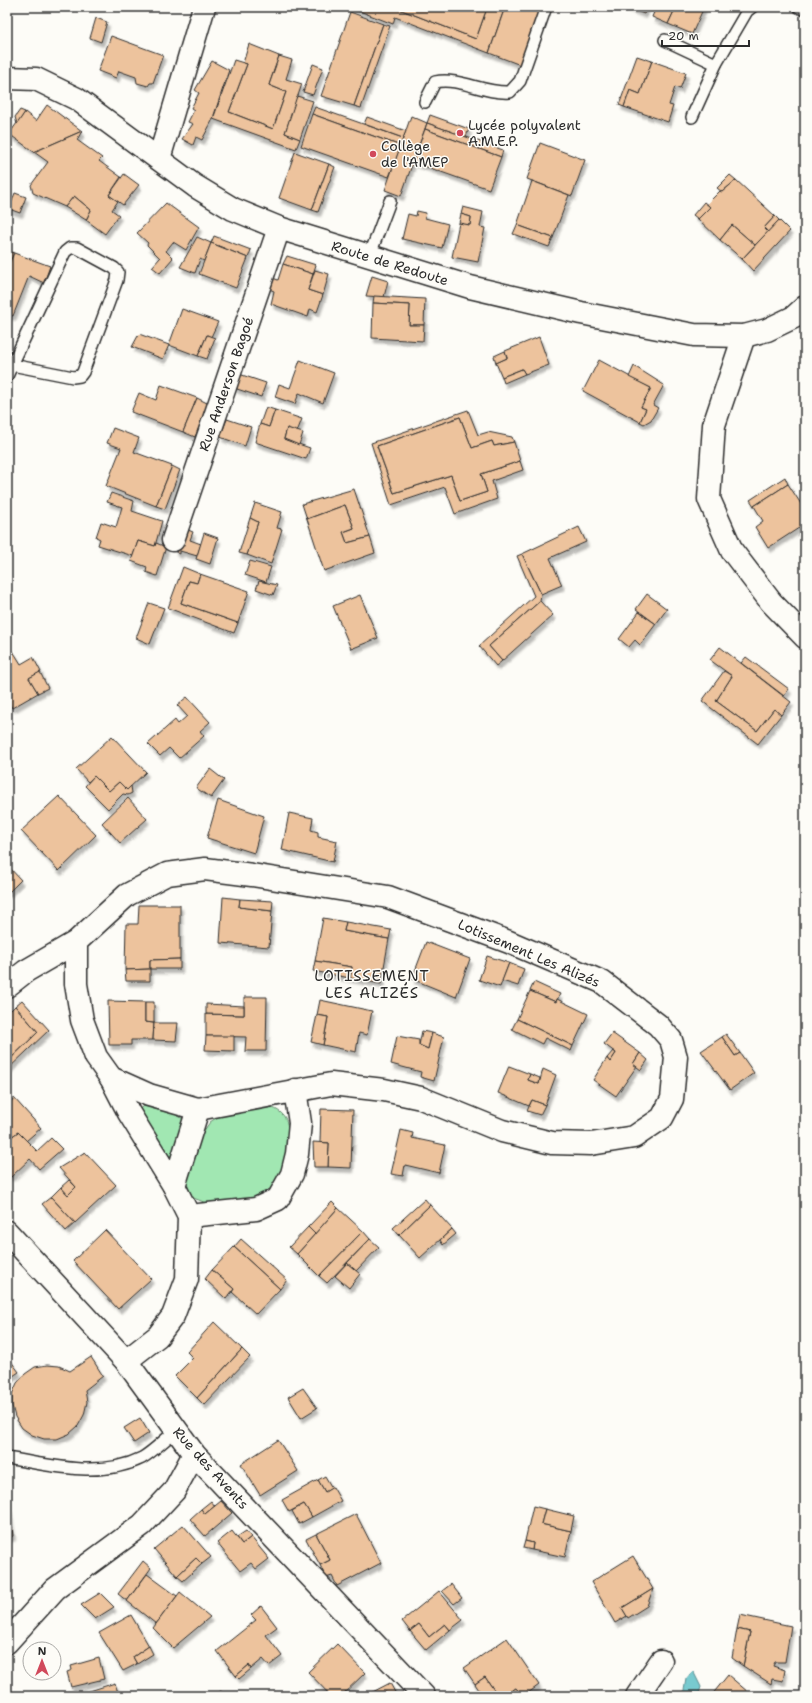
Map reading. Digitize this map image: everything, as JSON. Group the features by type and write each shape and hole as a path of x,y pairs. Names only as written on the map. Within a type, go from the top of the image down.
{"street":[{"path":"159,159 204,7"},
{"name":"Route de Redoute","path":"7,78 36,79 77,99 196,186 233,209 279,228 470,287 581,313 694,335 744,336 767,330 794,317 805,308"},
{"name":"Rue Anderson Bagoé","path":"173,540 279,228"},
{"path":"744,336 714,425 710,499 732,551 771,602 805,637"},
{"name":"Lotissement Les Alizés","path":"7,986 26,970 76,942 127,895 167,874 205,869 388,897 509,942 602,982 658,1026 671,1040 676,1057 672,1099 662,1118 634,1137 591,1144 552,1143 502,1131 421,1098 384,1090 331,1084 198,1109 149,1095 112,1078"},
{"name":"Lotissement Les Alizés","path":"76,942 76,984 82,1020 96,1057 112,1078 129,1113 174,1186 189,1216 187,1279 173,1316 158,1336 126,1362"},
{"path":"189,1216 256,1209 278,1199 292,1174 297,1154 300,1123 294,1090"},
{"path":"174,1186 198,1109"},
{"name":"Rue des Avents","path":"7,1232 126,1362 194,1454 424,1696"},
{"path":"7,1642 55,1588 142,1525 174,1491 194,1454"},
{"path":"638,1696 661,1661"}],"lane":[{"path":"426,102 431,87 435,82 445,80 498,93 510,92 520,81 546,7"},
{"path":"692,117 716,64 748,11 752,7"},
{"path":"799,7 805,10"},
{"path":"665,40 716,64"},
{"path":"369,257 390,201"},
{"path":"7,376 12,364 65,252 70,248 77,248 114,268 118,272 117,280 83,372 80,376 73,377 12,364"},
{"path":"7,1458 75,1470 112,1468 142,1457 176,1431"}],"green space":[{"path":"263,1105 281,1113 288,1125 288,1144 284,1165 276,1182 266,1192 252,1199 235,1204 219,1206 208,1204 193,1198 187,1184 189,1167 201,1135 210,1122 227,1111"},
{"path":"143,1106 177,1115 183,1119 184,1127 171,1158 166,1159 137,1111"}],"water":[{"path":"693,1671 701,1687 698,1696 683,1696 686,1679"}],"building":[{"path":"349,7 394,7 476,39 487,8 484,7 505,7 489,53 395,17 393,24"},
{"path":"394,7 484,7 487,8 476,39"},
{"path":"505,7 543,7 523,66 489,53"},
{"path":"627,7 647,7 644,14"},
{"path":"656,7 676,7 668,24 652,17"},
{"path":"676,7 704,7 692,34 668,24"},
{"path":"350,12 383,24 354,106 321,96"},
{"path":"96,18 107,22 101,42 90,38"},
{"path":"383,24 390,26 361,108 354,106"},
{"path":"111,36 163,55 153,83 150,83 148,86 137,83 136,77 119,71 116,78 98,71"},
{"path":"249,44 279,56 269,85 286,92 273,129 229,112 247,64 243,63"},
{"path":"279,56 292,60 286,79 302,84 285,133 300,139 296,149 213,119 234,60 247,64 229,112 273,129 286,92 269,85"},
{"path":"637,56 652,61 640,94 630,90 624,107 619,105"},
{"path":"212,61 229,70 212,121 202,140 196,137 193,145 182,139 193,124 188,122 194,110 191,108 199,93 195,90"},
{"path":"652,61 686,73 680,89 675,87 669,105 673,106 668,122 624,107 630,90 640,94"},
{"path":"313,64 323,68 313,95 303,92"},
{"path":"297,96 313,101 300,139 285,133"},
{"path":"47,105 82,131 34,152 9,134 25,112 36,121"},
{"path":"315,107 403,138 401,146 312,114"},
{"path":"20,110 25,112 17,124 15,117"},
{"path":"312,114 401,146 389,177 301,146"},
{"path":"430,115 469,129 466,137 427,123"},
{"path":"411,116 427,123 401,196 385,190"},
{"path":"367,117 406,131 403,138 364,124"},
{"path":"427,123 503,150 501,157 425,129"},
{"path":"425,129 501,157 489,189 413,162"},
{"path":"82,131 77,140 102,158 99,161 121,177 109,195 118,201 112,210 119,215 105,234 86,220 91,210 74,196 65,207 33,193 31,185 48,162 34,152"},
{"path":"540,143 585,160 572,196 527,179"},
{"path":"295,152 329,164 312,210 279,198"},
{"path":"329,164 335,167 318,212 312,210"},
{"path":"124,174 139,185 123,205 109,195"},
{"path":"730,175 736,180 722,192 717,188"},
{"path":"736,180 775,216 764,228 768,232 755,245 732,225 720,240 698,219 710,207 707,204 720,191 722,192"},
{"path":"532,181 569,195 553,238 517,225"},
{"path":"15,193 26,197 20,213 9,209"},
{"path":"74,196 91,210 86,220 65,207"},
{"path":"704,202 710,207 698,219 693,215"},
{"path":"166,203 199,227 186,250 173,242 166,251 173,258 160,273 152,267 160,258 147,245 148,243 137,233"},
{"path":"463,207 483,212 480,227 485,228 478,262 452,257 459,223 470,225 471,217 461,214"},
{"path":"417,211 426,213 425,218 448,224 442,248 402,239 408,214 416,216"},
{"path":"461,214 471,217 470,225 459,223"},
{"path":"775,216 779,220 768,232 764,228"},
{"path":"779,220 790,231 753,271 742,259"},
{"path":"517,225 553,238 549,247 513,234"},
{"path":"732,225 755,245 742,259 720,240"},
{"path":"214,236 251,250 248,258 211,243"},
{"path":"197,237 211,243 204,261 200,259 195,273 180,267"},
{"path":"211,243 248,258 236,288 199,274"},
{"path":"7,250 14,253 8,268 7,268"},
{"path":"14,253 50,266 44,283 29,276 13,316 7,314 7,268"},
{"path":"287,256 316,265 313,274 283,264"},
{"path":"283,264 313,274 308,290 323,295 317,312 310,309 308,317 271,304 274,291 269,289 273,278 278,280"},
{"path":"315,270 329,274 323,295 308,290"},
{"path":"372,276 388,281 384,297 366,296"},
{"path":"374,296 425,299 424,325 409,325 410,305 373,303"},
{"path":"373,303 410,305 409,325 424,325 423,341 372,338"},
{"path":"182,309 218,322 211,337 207,335 198,356 169,345"},
{"path":"139,334 169,345 163,359 132,347"},
{"path":"207,335 215,338 207,359 198,356"},
{"path":"539,337 549,365 525,374 522,369 502,377 496,363 507,358 505,351"},
{"path":"505,351 507,358 496,363 494,356"},
{"path":"300,360 334,373 323,403 299,393 295,404 275,397 279,384 290,388"},
{"path":"599,360 651,388 641,407 646,409 640,422 583,391"},
{"path":"634,366 664,385 653,405 658,408 651,420 644,424 640,422 646,409 641,407 651,388 629,377"},
{"path":"522,369 525,374 504,383 502,377"},
{"path":"239,374 266,383 261,397 234,388"},
{"path":"161,385 197,398 183,432 131,412 139,393 156,400"},
{"path":"197,398 209,404 195,437 183,432"},
{"path":"266,407 275,410 269,427 260,424"},
{"path":"275,410 302,419 297,432 287,428 284,439 310,448 306,459 255,442 260,424 269,427"},
{"path":"468,410 478,435 488,432 512,437 514,442 494,446 492,441 472,448 460,417 377,446 394,493 451,475 460,501 487,492 481,474 520,461 523,470 492,481 497,499 455,514 445,487 391,505 371,443"},
{"path":"460,417 472,448 492,441 494,446 514,442 520,461 481,474 487,492 460,501 451,475 394,493 377,446"},
{"path":"227,419 251,427 245,446 220,437"},
{"path":"113,428 139,438 134,452 172,466 156,506 106,486 121,448 107,443"},
{"path":"287,428 303,433 299,445 284,439"},
{"path":"172,466 180,470 165,509 156,506"},
{"path":"785,477 788,484 754,506 750,500"},
{"path":"788,484 805,510 805,524 768,548 755,527 763,521 754,506"},
{"path":"354,489 370,537 347,543 343,532 354,528 345,505 307,519 302,504"},
{"path":"111,493 134,501 132,511 162,521 155,546 138,541 133,556 98,545 100,539 96,537 101,522 116,527 122,507 107,502"},
{"path":"255,503 282,512 277,528 282,529 271,564 247,555 258,522 250,518"},
{"path":"345,505 354,528 343,532 347,543 370,537 375,553 324,571 307,519"},
{"path":"250,518 258,522 247,555 239,553"},
{"path":"181,527 193,532 190,540 201,544 197,556 180,551 180,554 174,551"},
{"path":"579,527 586,542 550,558 562,585 541,594 522,554"},
{"path":"204,533 218,538 210,564 196,559"},
{"path":"138,541 155,546 156,543 166,547 157,576 146,572 147,567 131,561"},
{"path":"522,554 541,594 540,601 489,646 502,661 496,666 479,646 534,596 517,556"},
{"path":"250,561 271,567 266,582 245,575"},
{"path":"183,567 200,574 197,583 189,581 181,603 238,623 234,633 168,608"},
{"path":"200,574 249,591 238,623 181,603 189,581 197,583"},
{"path":"259,581 277,585 273,595 256,589"},
{"path":"647,594 667,609 656,624 636,609"},
{"path":"360,595 378,638 351,649 333,606"},
{"path":"540,601 553,615 502,661 489,646"},
{"path":"149,603 164,608 150,644 136,638"},
{"path":"639,612 656,624 640,645 635,640 629,647 619,639"},
{"path":"720,647 791,702 781,715 774,709 757,731 716,701 732,676 710,660"},
{"path":"13,651 21,664 33,657 41,672 29,678 38,693 12,708 7,700 7,655"},
{"path":"746,657 789,689 784,696 741,663"},
{"path":"724,671 732,676 716,701 757,731 774,709 781,715 758,744 702,701"},
{"path":"40,672 48,688 38,693 29,678"},
{"path":"187,697 210,722 200,731 204,736 179,758 169,748 160,756 148,744 175,720 178,724 187,716 177,705"},
{"path":"112,736 146,772 127,790 119,782 109,791 94,776 88,782 76,769"},
{"path":"210,769 224,780 211,798 196,788"},
{"path":"94,776 109,791 119,782 127,790 131,786 132,793 128,795 123,794 108,809 85,786"},
{"path":"59,796 96,835 59,871 21,831"},
{"path":"128,798 147,819 120,843 102,823"},
{"path":"218,800 264,816 254,853 207,838"},
{"path":"289,813 313,818 311,830 318,832 318,837 337,841 333,862 282,850"},
{"path":"7,865 21,880 7,894"},
{"path":"223,897 240,899 239,907 272,911 269,947 220,943"},
{"path":"240,899 273,901 272,911 239,907"},
{"path":"139,905 180,905 180,959 150,960 150,969 125,970 126,924 138,924"},
{"path":"323,918 346,922 344,931 389,939 381,984 350,978 352,967 315,961"},
{"path":"346,922 391,930 389,939 344,931"},
{"path":"426,942 470,959 456,997 412,979"},
{"path":"487,956 509,963 500,987 479,980"},
{"path":"180,959 180,969 150,969 150,960"},
{"path":"315,961 352,967 350,978 313,971"},
{"path":"509,963 524,969 518,986 502,981"},
{"path":"150,969 150,981 126,981 125,970"},
{"path":"534,982 560,994 556,1002 530,991"},
{"path":"530,991 556,1002 557,999 588,1014 573,1046 517,1019"},
{"path":"244,997 267,997 266,1051 245,1051 246,1037 206,1036 206,1014 244,1015"},
{"path":"22,1000 49,1030 7,1070 7,1062 38,1032 15,1006"},
{"path":"320,1000 372,1011 367,1035 359,1033 356,1052 323,1045 328,1017 317,1015"},
{"path":"108,1001 145,1002 145,1022 154,1023 153,1040 131,1040 131,1045 109,1045"},
{"path":"145,1002 154,1002 154,1023 145,1022"},
{"path":"206,1004 244,1006 244,1015 206,1014"},
{"path":"15,1006 38,1032 7,1062 7,1014"},
{"path":"317,1015 328,1017 323,1045 311,1042"},
{"path":"517,1019 573,1046 571,1051 545,1038 542,1044 512,1029"},
{"path":"154,1023 178,1023 176,1041 153,1040"},
{"path":"422,1031 432,1033 428,1049 419,1045"},
{"path":"432,1033 444,1037 434,1081 420,1077 421,1072 391,1064 397,1036 419,1040 419,1045 428,1049"},
{"path":"612,1033 640,1053 633,1064 637,1066 616,1096 593,1080 607,1058 610,1062 616,1053 604,1044"},
{"path":"726,1034 740,1053 735,1056 722,1037"},
{"path":"206,1036 234,1036 234,1051 205,1050"},
{"path":"722,1037 735,1056 740,1053 754,1073 730,1090 701,1051"},
{"path":"613,1051 616,1053 610,1062 607,1058"},
{"path":"640,1053 648,1060 641,1070 633,1064"},
{"path":"509,1066 530,1074 528,1080 539,1084 543,1069 556,1075 545,1105 532,1100 529,1106 498,1093"},
{"path":"530,1074 540,1078 539,1084 528,1080"},
{"path":"14,1098 41,1128 26,1141 18,1132 7,1140 7,1106"},
{"path":"532,1100 545,1105 540,1115 527,1111"},
{"path":"321,1109 353,1110 351,1168 328,1167 329,1143 320,1142"},
{"path":"401,1130 413,1133 412,1138 445,1145 439,1173 405,1165 403,1176 391,1174"},
{"path":"18,1132 37,1151 51,1138 62,1149 39,1169 30,1159 11,1177 7,1173 7,1140"},
{"path":"313,1142 329,1143 328,1167 314,1167"},
{"path":"85,1152 116,1185 75,1223 51,1197 61,1187 68,1195 76,1187 59,1168"},
{"path":"69,1180 76,1187 68,1195 61,1187"},
{"path":"51,1197 75,1223 66,1231 42,1204"},
{"path":"425,1199 430,1205 399,1235 393,1228"},
{"path":"332,1202 338,1208 315,1234 308,1227"},
{"path":"430,1205 452,1229 420,1258 399,1235"},
{"path":"338,1208 363,1231 319,1276 297,1254"},
{"path":"308,1227 315,1234 297,1254 289,1247"},
{"path":"452,1229 456,1234 443,1245 440,1240"},
{"path":"105,1230 151,1279 118,1309 73,1261"},
{"path":"363,1231 370,1239 327,1283 319,1276"},
{"path":"241,1239 287,1280 280,1289 234,1247"},
{"path":"370,1239 379,1247 356,1271 347,1263"},
{"path":"234,1247 280,1289 256,1314 232,1292 234,1289 212,1270"},
{"path":"347,1263 360,1274 349,1288 335,1276"},
{"path":"212,1270 234,1289 226,1299 205,1279"},
{"path":"214,1322 242,1349 197,1398 175,1376 193,1358 187,1352"},
{"path":"242,1349 250,1357 204,1405 197,1398"},
{"path":"7,1356 19,1372 7,1380"},
{"path":"91,1357 103,1376 85,1390 87,1402 84,1415 78,1426 69,1434 57,1439 44,1439 32,1435 22,1428 15,1417 12,1406 12,1394 17,1383 25,1374 35,1367 47,1365 59,1366 70,1371"},
{"path":"303,1388 317,1408 301,1418 288,1397"},
{"path":"140,1418 149,1433 134,1443 124,1428"},
{"path":"278,1440 298,1471 260,1495 241,1464"},
{"path":"325,1476 332,1488 325,1492 318,1480"},
{"path":"318,1480 325,1492 333,1487 341,1501 312,1517 304,1504 289,1512 282,1500"},
{"path":"211,1501 215,1506 205,1514 201,1509"},
{"path":"221,1501 232,1513 205,1536 190,1519 201,1509 205,1514"},
{"path":"304,1504 312,1517 299,1524 292,1511"},
{"path":"533,1506 545,1509 541,1524 571,1531 565,1557 532,1550 533,1543 525,1541"},
{"path":"7,1508 9,1508 13,1536 7,1538"},
{"path":"545,1509 574,1516 571,1531 541,1524"},
{"path":"356,1514 381,1563 337,1586 332,1576 326,1578 320,1565 330,1560 316,1534"},
{"path":"183,1525 211,1557 202,1564 196,1558 177,1576 154,1549"},
{"path":"232,1531 242,1544 251,1537 269,1559 256,1569 251,1563 240,1571 217,1543"},
{"path":"246,1531 251,1537 242,1544 237,1537"},
{"path":"316,1534 330,1560 320,1565 306,1539"},
{"path":"525,1541 533,1543 532,1550 523,1548"},
{"path":"633,1556 653,1589 622,1608 627,1616 615,1623 591,1582"},
{"path":"196,1558 202,1564 183,1581 177,1576"},
{"path":"143,1561 151,1568 127,1601 118,1594"},
{"path":"147,1574 177,1596 156,1624 127,1601"},
{"path":"451,1584 462,1598 454,1604 442,1591"},
{"path":"653,1589 647,1606 628,1618 622,1608"},
{"path":"439,1591 463,1620 450,1630 445,1624 429,1637 419,1624 410,1631 402,1621"},
{"path":"180,1592 210,1617 173,1648 153,1628"},
{"path":"100,1593 114,1607 95,1619 81,1605"},
{"path":"261,1606 277,1627 266,1635 282,1656 269,1666 263,1659 251,1669 249,1665 236,1676 217,1651 256,1620 251,1615"},
{"path":"131,1615 149,1646 133,1657 137,1664 123,1671 99,1633"},
{"path":"740,1615 791,1626 785,1662 775,1662 773,1666 785,1670 783,1681 772,1679 771,1684 743,1666 750,1632 737,1629"},
{"path":"419,1624 429,1637 445,1624 450,1630 426,1650 410,1631"},
{"path":"737,1629 750,1632 743,1666 732,1658"},
{"path":"507,1638 539,1685 524,1696 522,1696 516,1688 504,1696 498,1696 485,1677 475,1684 464,1668"},
{"path":"337,1644 365,1673 341,1696 331,1696 308,1672"},
{"path":"149,1646 153,1654 137,1664 133,1657"},
{"path":"99,1658 104,1679 71,1687 67,1672 72,1670 71,1666"},
{"path":"249,1665 251,1669 239,1679 236,1676"},
{"path":"728,1675 748,1692 745,1696 711,1696"},
{"path":"485,1677 498,1696 483,1696 475,1684"},
{"path":"115,1683 119,1696 84,1696 83,1693"},
{"path":"390,1683 397,1696 388,1696 386,1692 377,1696 365,1696"},
{"path":"516,1688 522,1696 504,1696"},
{"path":"221,1691 224,1696 213,1696"}],"place":[{"name":"Lycée polyvalent A.M.E.P.","path":"460,133"},
{"name":"Collège de l'AMEP","path":"373,154"}],"district":[{"name":"LOTISSEMENT LES ALIZÉS","path":"372,984"}]}
